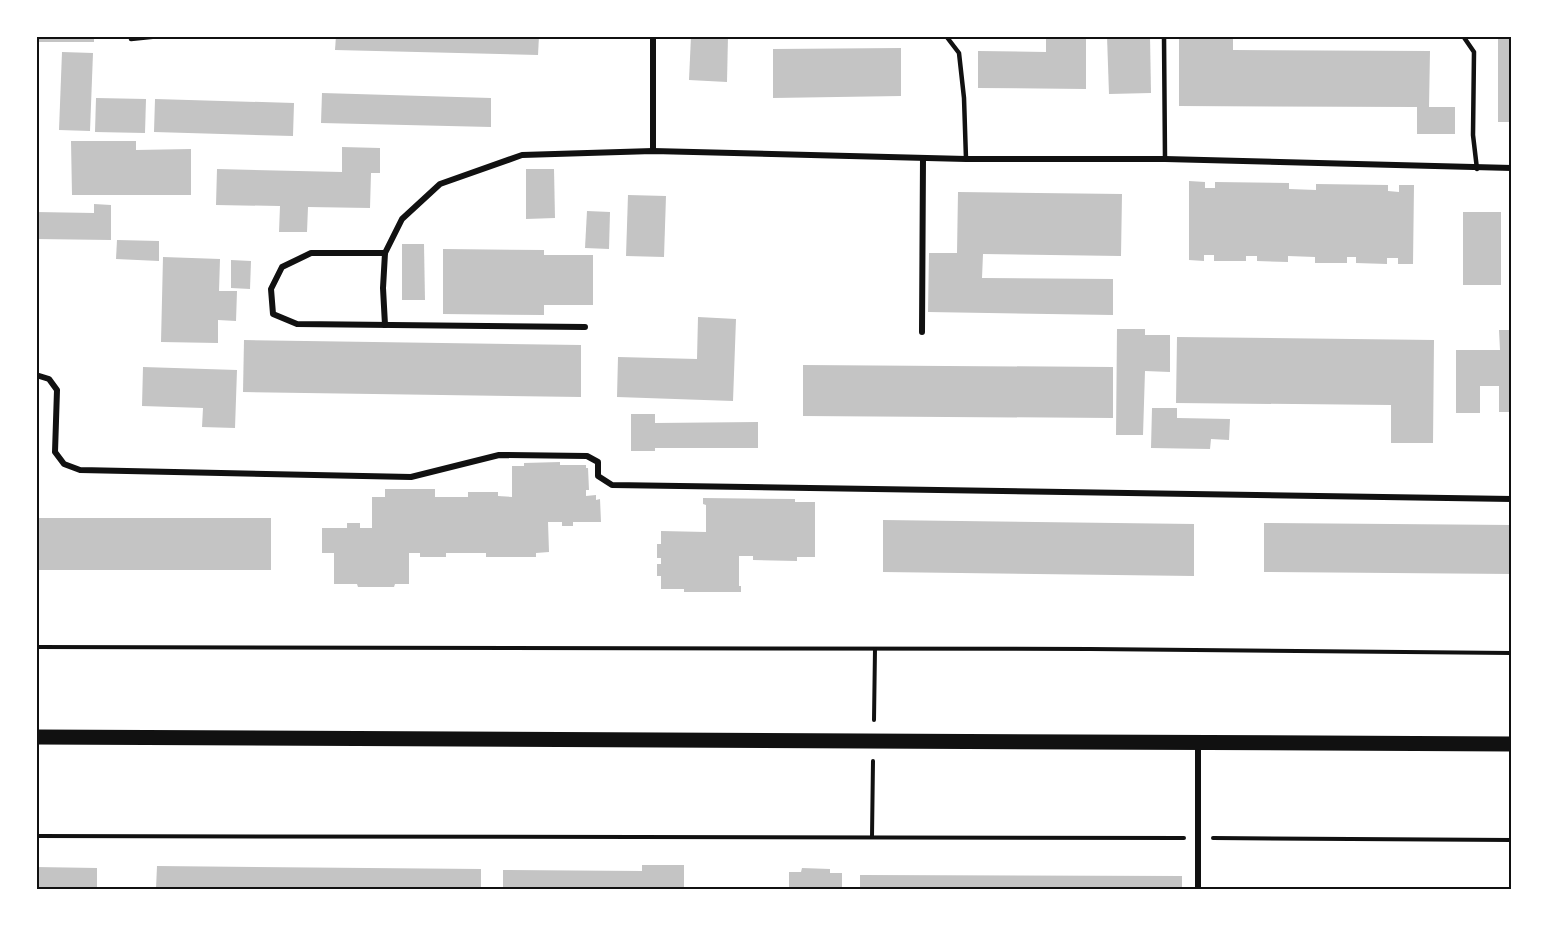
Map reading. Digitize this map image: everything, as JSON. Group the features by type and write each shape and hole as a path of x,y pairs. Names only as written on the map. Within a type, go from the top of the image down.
{"main road":[{"path":"36,737 1512,744"}],"street":[{"path":"653,36 653,151"},
{"path":"385,325 383,288 385,253 402,219 440,184 522,155 653,151 966,159 1165,159 1477,169 1512,168"},
{"path":"922,332 923,158"},
{"path":"385,253 311,253 282,267 271,288 273,314 297,324 585,327"},
{"path":"36,375 49,379 57,390 55,452 64,464 80,470 411,477 499,455 587,456 598,462 598,476 612,484 1512,499"},
{"path":"1198,743 1198,889"}],"lane":[{"path":"130,39 160,36"},
{"path":"946,36 959,53 964,98 966,159"},
{"path":"1164,36 1165,159"},
{"path":"1463,36 1474,52 1473,135 1477,169"}],"path":[{"path":"36,646 1512,653"},
{"path":"36,836 1512,840"}],"building":[{"path":"36,36 94,36 94,42 36,42"},
{"path":"336,36 539,36 538,55 335,50"},
{"path":"691,36 728,36 727,82 689,80"},
{"path":"1046,36 1086,36 1086,89 978,88 978,51 1046,52"},
{"path":"1107,36 1150,36 1151,93 1109,94"},
{"path":"1179,36 1233,36 1233,50 1430,51 1429,107 1455,107 1455,134 1417,134 1417,107 1179,106"},
{"path":"1498,36 1512,36 1512,122 1498,122"},
{"path":"901,48 901,96 773,98 773,49"},
{"path":"62,52 93,53 90,131 59,130"},
{"path":"322,93 491,98 491,127 321,123"},
{"path":"96,98 146,99 145,133 95,132"},
{"path":"155,99 294,103 293,136 154,132"},
{"path":"71,141 136,141 136,150 191,149 191,195 72,195"},
{"path":"342,147 380,148 380,173 371,173 370,208 308,207 307,232 279,232 280,206 216,205 217,169 342,172"},
{"path":"526,169 554,169 555,218 526,219"},
{"path":"1189,181 1205,182 1205,188 1215,188 1215,182 1289,183 1289,189 1316,190 1316,184 1388,185 1388,191 1399,192 1399,185 1414,185 1413,264 1398,264 1398,258 1387,258 1387,264 1356,263 1356,257 1347,257 1347,263 1315,263 1315,257 1288,256 1288,262 1257,261 1257,256 1246,256 1246,261 1214,261 1214,255 1204,255 1204,261 1189,260"},
{"path":"958,192 1122,194 1121,256 983,254 982,278 1113,279 1113,315 928,312 929,253 957,253"},
{"path":"628,195 666,196 664,257 626,256"},
{"path":"94,204 111,205 111,240 36,239 36,212 94,213"},
{"path":"587,211 610,212 609,249 585,248"},
{"path":"1463,212 1501,212 1501,285 1463,285"},
{"path":"117,240 159,241 159,261 116,259"},
{"path":"402,244 424,244 425,300 402,300"},
{"path":"443,249 544,250 544,255 593,255 593,305 544,305 544,315 443,314"},
{"path":"163,257 220,259 219,291 237,291 236,321 218,320 218,343 161,342"},
{"path":"231,260 251,261 250,289 231,288"},
{"path":"698,317 736,319 733,401 617,397 618,357 697,359"},
{"path":"1117,329 1145,329 1145,335 1170,335 1170,372 1145,371 1143,435 1116,435"},
{"path":"1499,330 1512,330 1512,412 1499,412 1499,386 1480,386 1480,413 1456,413 1456,350 1500,350"},
{"path":"1177,337 1434,340 1433,443 1391,443 1391,405 1176,403"},
{"path":"244,340 581,345 581,397 243,392"},
{"path":"803,365 1113,367 1113,418 803,416"},
{"path":"143,367 237,370 235,428 202,427 203,408 142,406"},
{"path":"1152,408 1177,408 1177,418 1230,419 1229,440 1211,439 1210,449 1151,448"},
{"path":"631,414 655,414 655,423 758,422 758,448 655,448 655,451 631,451"},
{"path":"560,462 560,465 586,465 589,490 586,490 586,496 596,495 596,500 600,499 601,522 573,522 573,526 562,526 562,522 548,522 549,552 536,553 536,557 486,557 486,553 446,553 446,557 420,557 420,553 409,553 409,584 395,584 394,587 358,587 357,584 334,584 334,553 322,553 322,528 347,528 347,523 360,523 360,528 372,528 372,497 385,497 385,489 435,489 435,497 468,497 468,492 498,492 498,496 512,497 512,466 524,466 524,463"},
{"path":"703,498 795,499 795,502 815,502 815,557 797,557 797,561 753,560 753,556 739,556 741,592 684,592 684,589 661,589 661,576 657,576 657,564 661,564 661,558 657,558 657,544 661,544 661,531 706,532 706,505 703,504"},
{"path":"36,518 271,518 271,570 36,570"},
{"path":"883,520 1194,524 1194,576 883,572"},
{"path":"1264,523 1512,525 1512,574 1264,572"},
{"path":"642,865 684,865 684,889 503,889 503,870 642,871"},
{"path":"157,866 481,869 481,889 156,889"},
{"path":"36,867 97,868 97,889 36,889"},
{"path":"802,868 830,869 830,873 842,873 842,889 789,889 789,872 801,872"},
{"path":"860,875 1182,876 1182,889 860,889"}]}
